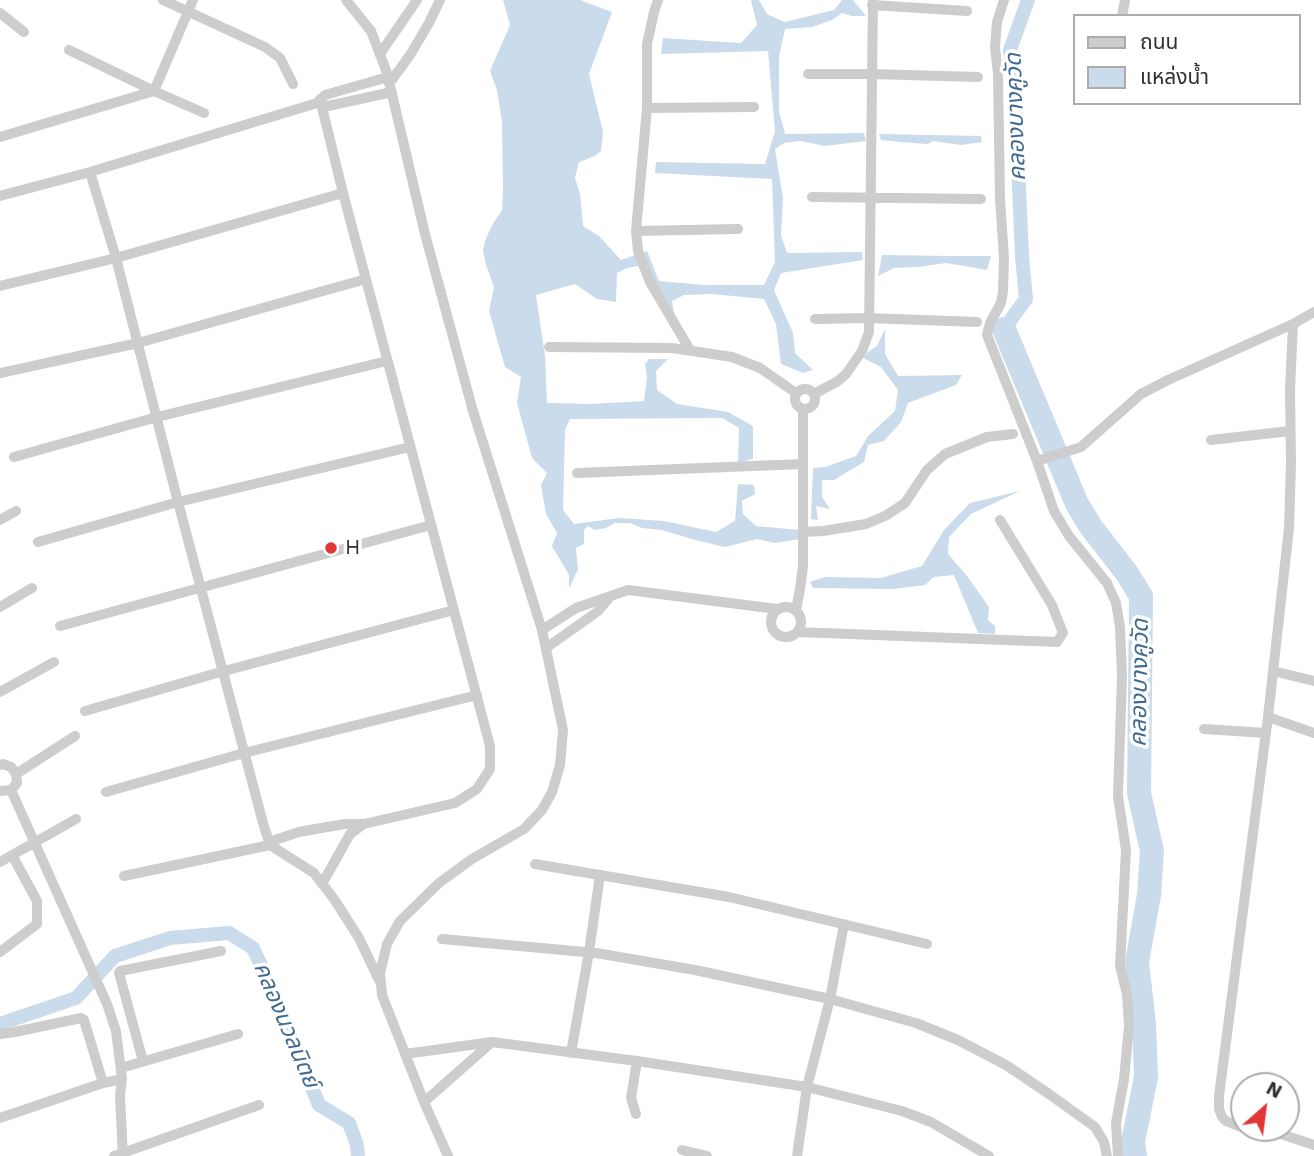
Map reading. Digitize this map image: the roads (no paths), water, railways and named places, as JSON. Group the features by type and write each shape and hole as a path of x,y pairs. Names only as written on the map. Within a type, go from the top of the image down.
{"street":[{"path":"163,0 265,47 280,58 293,83"},
{"path":"154,91 193,0"},
{"path":"346,0 371,31 390,85 425,234 473,411 542,631 563,730 560,765 552,792 542,810 524,829 472,859 439,883 400,921 387,944 380,973 382,995 448,1156"},
{"path":"380,54 416,0"},
{"path":"320,102 328,106 347,102 390,85 429,23 440,0"},
{"path":"658,0 647,44 647,108 636,231 638,251 650,282 690,350"},
{"path":"1004,0 997,22 995,47 998,74 1003,291 1001,303 987,335 1042,459 1054,512 1069,536 1107,583 1116,603 1120,627 1122,677 1118,796 1126,850 1119,965 1126,994 1129,1026 1116,1123 1118,1156"},
{"path":"814,394 838,381 862,351 869,332 873,3 967,11"},
{"path":"0,13 24,32"},
{"path":"69,50 204,113"},
{"path":"808,74 978,77"},
{"path":"0,196 90,172 320,102 325,94 344,89 390,85"},
{"path":"344,89 347,102"},
{"path":"0,137 154,91"},
{"path":"124,876 270,843 299,832 345,824 364,824 455,803 477,789 490,769 490,746 320,102"},
{"path":"647,108 754,107"},
{"path":"90,172 116,258 262,823 270,843 314,873 359,937 381,984"},
{"path":"0,286 116,258 343,193"},
{"path":"812,197 981,199"},
{"path":"636,231 738,229"},
{"path":"0,373 138,342 366,279"},
{"path":"1042,459 1081,447 1141,394 1314,312"},
{"path":"815,319 977,321"},
{"path":"1293,324 1290,528 1219,1109 1226,1121 1243,1128 1279,1133 1314,1144"},
{"path":"550,348 672,348 732,357 760,368 796,393"},
{"path":"14,457 157,417 387,360"},
{"path":"802,389 814,394 811,407 803,409 795,404 796,393 802,389"},
{"path":"796,610 807,532 803,409"},
{"path":"1211,440 1290,431"},
{"path":"807,532 866,524 885,516 905,503 927,470 945,454 987,438 1013,434"},
{"path":"38,542 178,502 410,447"},
{"path":"577,473 803,464"},
{"path":"0,520 16,511"},
{"path":"797,632 801,618 796,610 786,606 773,613 770,622 774,632 788,637 797,632 1057,642 1063,633 1052,605 1000,520"},
{"path":"60,626 431,525"},
{"path":"0,607 32,588"},
{"path":"542,631 576,608 628,590 777,610"},
{"path":"545,648 597,612 611,596"},
{"path":"85,711 454,610"},
{"path":"0,692 54,662"},
{"path":"1273,671 1314,681"},
{"path":"106,792 244,753 477,695"},
{"path":"1268,717 1314,733"},
{"path":"1204,729 1266,733"},
{"path":"16,774 75,736"},
{"path":"0,765 11,767 16,774 17,783 6,790 34,842 107,1004 116,1031 121,1074 120,1155 259,1105"},
{"path":"0,862 76,819"},
{"path":"322,884 350,834 364,824"},
{"path":"0,952 37,924 37,901 12,855"},
{"path":"535,864 729,897 927,944"},
{"path":"571,1052 600,875"},
{"path":"797,1156 807,1087 830,999 844,924"},
{"path":"442,939 589,952 695,970 830,999 916,1023 958,1040 1006,1065 1095,1127 1104,1142 1107,1156"},
{"path":"142,1061 120,971 221,951"},
{"path":"0,1034 81,1018 84,1020 103,1083"},
{"path":"0,1118 103,1083 142,1061 238,1034"},
{"path":"405,1054 492,1042 807,1087 902,1111 932,1122 989,1156"},
{"path":"424,1102 492,1042"},
{"path":"636,1114 631,1098 637,1061"},
{"path":"682,1150 707,1156"}],"water":[{"path":"503,0 580,0 612,12 589,74 603,132 601,151 579,162 575,178 580,194 583,226 599,236 621,260 647,251 659,281 705,285 764,285 775,262 772,179 655,173 656,162 765,164 775,131 768,51 661,54 663,38 741,43 757,25 751,0 759,0 767,14 785,22 834,10 842,0 853,0 866,16 842,13 832,20 812,27 785,29 779,56 779,111 785,134 864,133 866,141 825,146 800,141 784,143 775,149 783,198 781,235 787,253 862,252 863,260 781,273 774,290 793,333 795,353 813,370 803,373 781,364 776,324 764,299 712,294 684,295 672,301 676,325 646,268 638,266 617,273 616,302 597,299 575,284 536,295 545,356 547,403 644,401 647,377 645,364 649,359 668,359 656,371 657,390 677,404 728,412 753,426 753,459 738,463 739,428 722,418 570,419 565,430 563,510 574,524 619,518 664,521 716,532 735,521 738,484 754,485 755,494 742,501 743,514 756,526 800,530 800,539 775,543 757,539 725,547 630,523 615,523 595,530 588,526 584,530 584,544 576,548 578,570 569,588 569,575 552,546 557,533 546,514 541,485 547,473 532,458 517,403 521,377 505,367 489,311 494,287 483,251 492,225 502,210 503,191 502,122 497,90 490,71 510,25"},
{"path":"879,134 981,136 982,142 961,145 933,141 928,144 900,142 881,140"},
{"path":"882,255 991,256 987,270 946,263 894,268 878,276"},
{"path":"885,329 885,354 898,376 962,375 956,385 908,403 901,422 884,441 868,445 864,462 834,480 822,480 822,497 830,509 816,506 818,520 811,519 813,468 825,467 856,456 868,436 895,411 898,390 881,367 863,358 877,346"},
{"path":"1020,491 971,514 949,537 948,554 989,607 988,620 995,626 995,634 978,633 954,575 934,577 925,585 894,589 813,588 810,582 825,577 881,578 922,566 944,530 970,503"}],"waterway":[{"name":"คลองบางคูวัด","path":"1004,329 1026,299 1015,92 1010,50 1028,0"},
{"name":"คลองบางคูวัด","path":"1004,329 1077,504 1141,596 1139,793 1152,851 1149,895 1137,962 1144,1024 1146,1077 1133,1142 1135,1156"},
{"name":"คลองนวลนิตย์","path":"0,1024 76,998 115,956 170,938 229,933 253,948 319,1105 349,1123 358,1156"}],"place":[{"name":"H","path":"331,548"}]}
